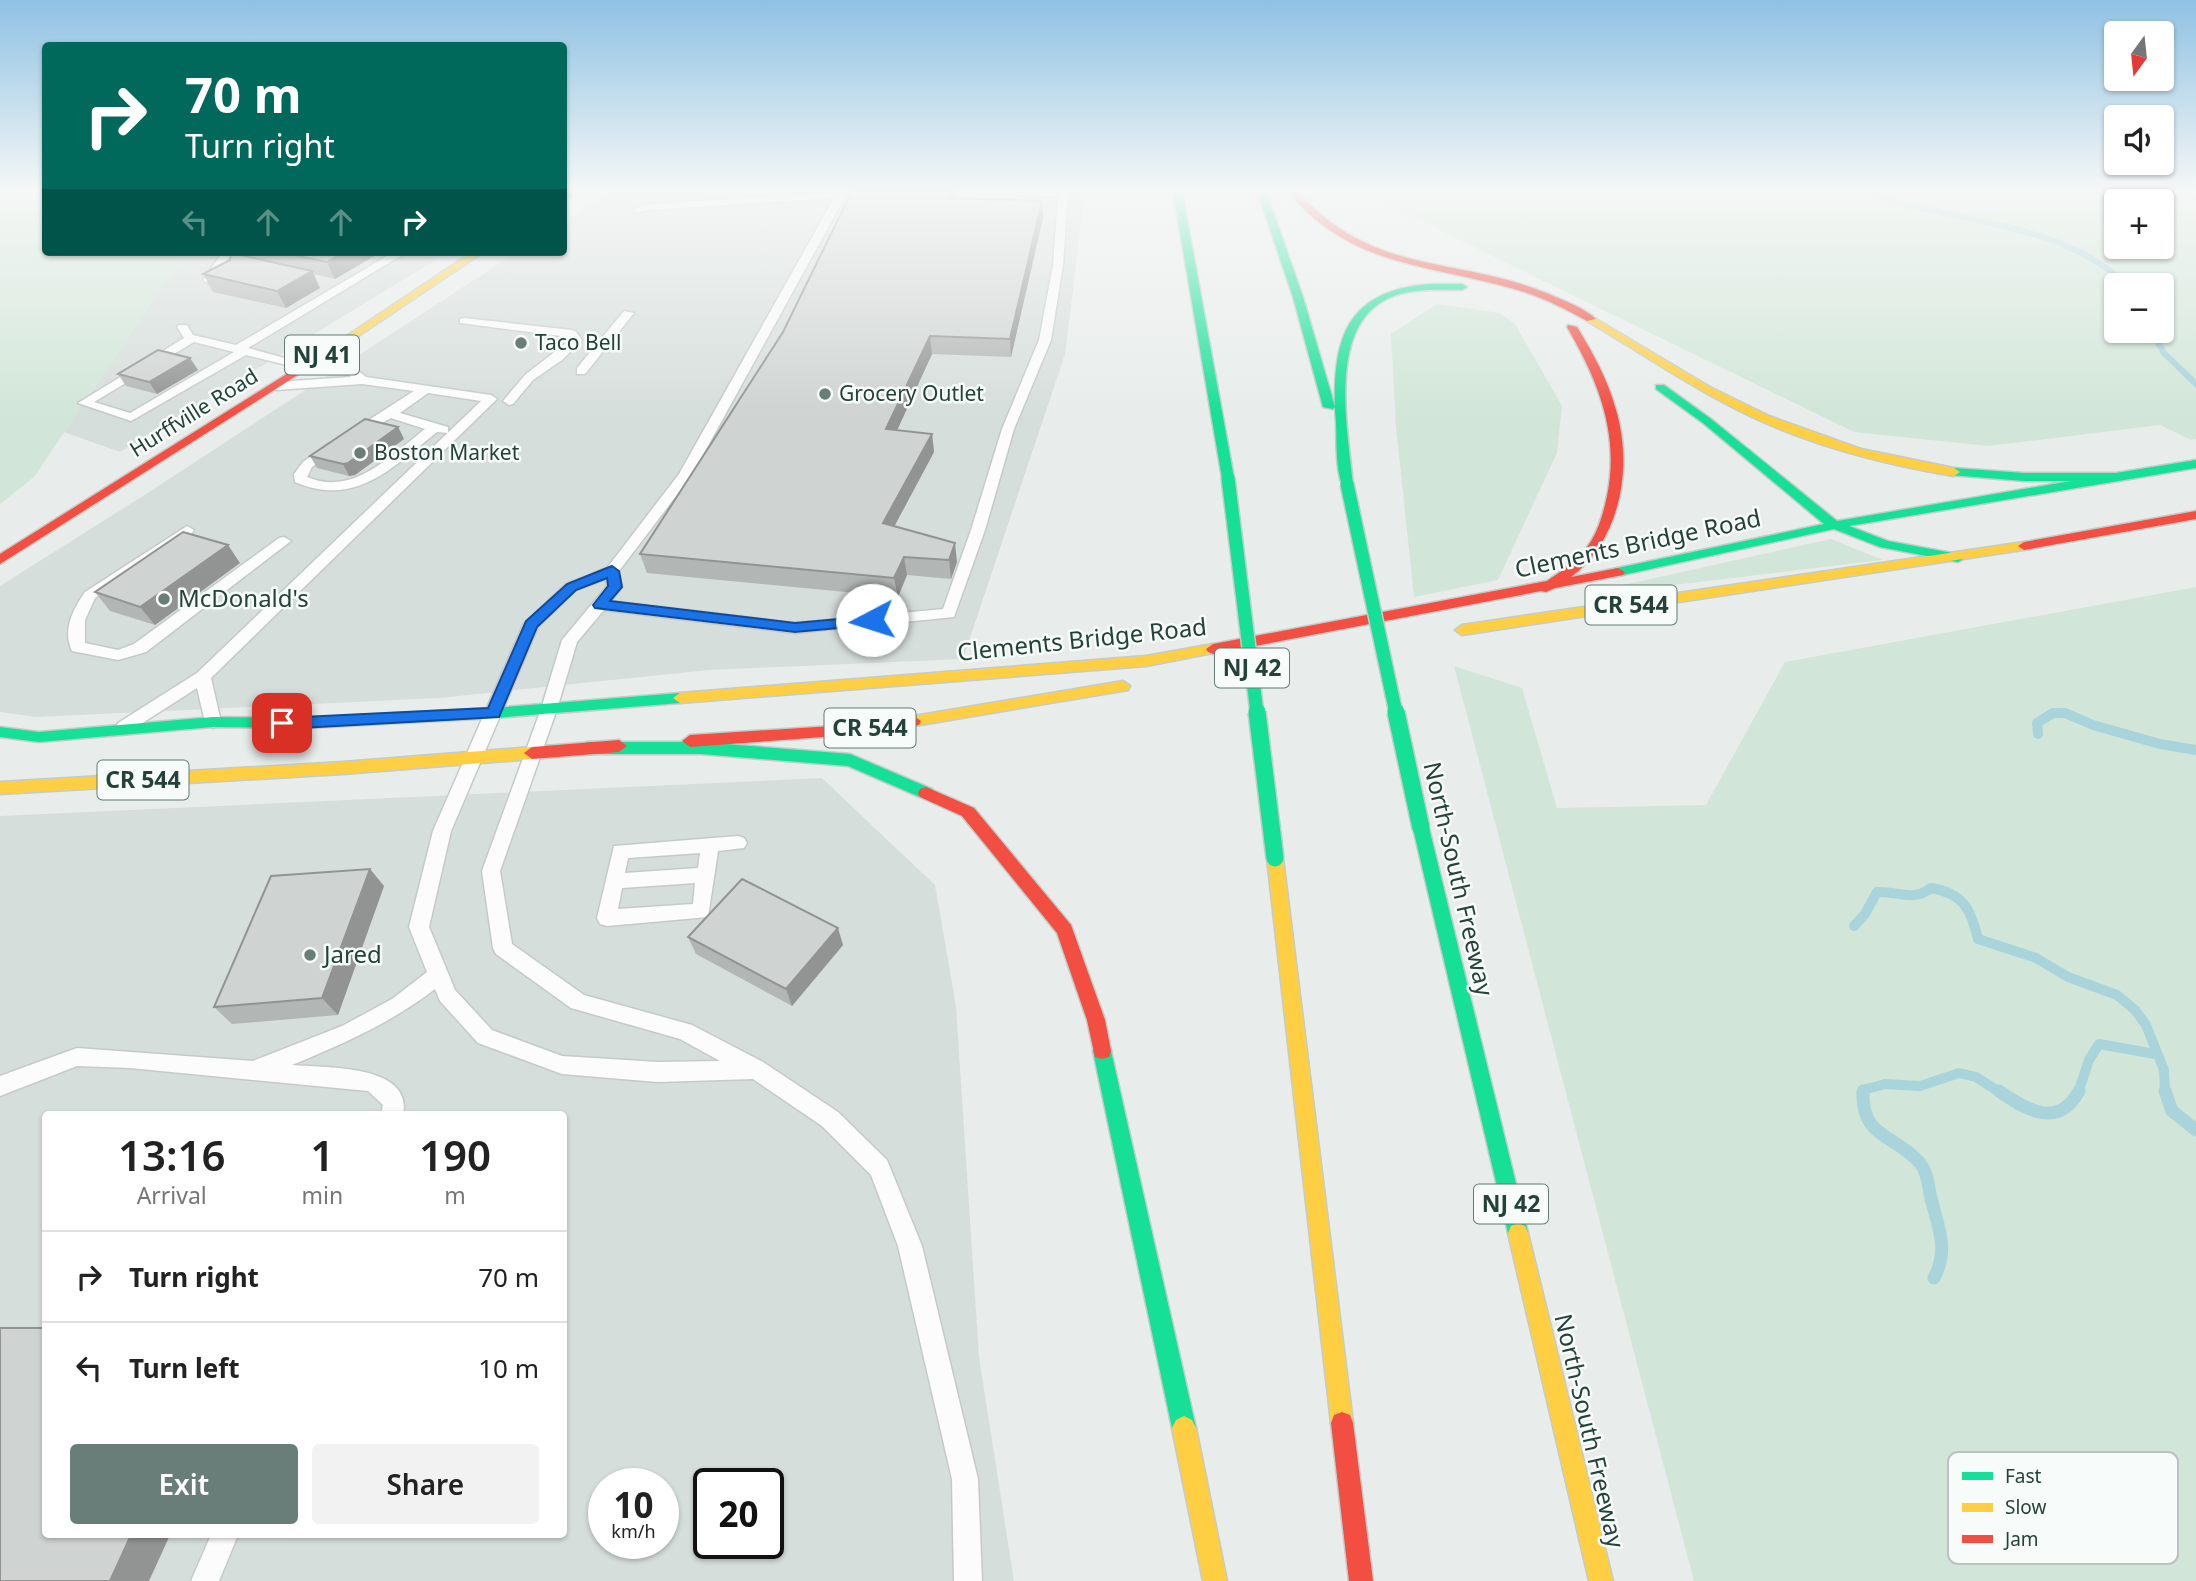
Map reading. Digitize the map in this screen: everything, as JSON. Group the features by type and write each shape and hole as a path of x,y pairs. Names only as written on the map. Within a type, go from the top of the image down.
{"main road":[{"name":"Hurffville Road","path":"0,560 275,386 460,265"},
{"name":"NJ 42","path":"1192,265 1228,478 1361,1581"},
{"name":"North-South Freeway","path":"1285,265 1320,369 1421,828 1601,1581"},
{"path":"1430,265 1477,275 1555,300 1632,342 1706,390 1796,433 1836,448 1915,467 1954,473 1996,477 2116,477"},
{"path":"1347,484 1340,377 1343,340 1365,307 1400,290 1443,286 1480,290 1507,297 1602,345"},
{"path":"1546,589 1589,554 1602,532 1613,502 1618,473 1618,428 1593,357 1561,322"},
{"path":"1650,380 1707,421 1834,525 1885,544 1958,558"},
{"name":"Clements Bridge Road","path":"0,732 38,737 213,722 306,723 494,713 1146,661 1546,589 1882,515 2196,464"},
{"name":"CR 544","path":"1452,631 1958,558 2171,519 2196,512"},
{"path":"0,566 23,546"},
{"path":"1371,643 1398,639"},
{"path":"1239,665 1265,660"},
{"name":"Clements Bridge Road","path":"0,788 343,768 864,729 1136,684"},
{"path":"587,748 701,748 850,760 968,812 1065,930 1096,1020 1137,1221 1201,1502 1215,1581"}],"lane":[{"path":"209,280 220,265"},
{"path":"192,338 84,403 131,417 380,265"},
{"path":"756,1069 657,1072 562,1065 485,1037 447,995 419,927 442,831 531,625 571,587 612,571 685,475 805,265"},
{"path":"600,605 795,628 948,613 978,530 1008,429 1045,340 1058,265"},
{"path":"330,284 343,287"},
{"path":"581,371 628,313"},
{"path":"464,321 572,334 576,340 509,401"},
{"path":"183,327 192,338 303,367"},
{"path":"329,351 362,380"},
{"path":"118,730 203,677 491,399 362,380 275,386"},
{"path":"426,389 390,414 361,428 304,467 300,479 325,488 345,488 361,482 434,428"},
{"path":"390,414 456,433"},
{"path":"187,530 90,596 80,608 74,635 78,647 118,654 140,648 284,541"},
{"path":"612,571 615,587 570,640 549,709 491,871 503,948 578,1002 685,1031 756,1069 830,1119 879,1168 910,1247 965,1479 968,1581"},
{"path":"203,677 213,722"},
{"path":"710,845 701,911 607,919 620,851 737,843"},
{"path":"614,881 706,875"},
{"path":"255,1070 349,1032 399,1004 438,975"},
{"path":"0,1086 77,1057 373,1082 395,1101 393,1111"},
{"path":"205,1581 224,1538"}],"shaded area":[{"path":"177,265 428,265 120,452 64,432"},
{"path":"497,265 1076,265 1065,354 963,659 709,670 439,698 36,717 0,712 0,586"},
{"path":"822,778 935,885 956,1006 979,1357 1014,1581 0,1581 0,816"}],"green space":[{"path":"0,265 177,265 34,477 0,504"},
{"path":"1510,265 2196,265 2196,439 2191,440 2160,425 1988,446 1854,432"},
{"path":"1437,304 1500,313 1515,324 1562,406 1557,453 1498,580 1414,597 1396,427 1391,334"},
{"path":"1831,539 1883,560 1608,593 1605,589"},
{"path":"2196,587 2196,1581 1694,1581 1454,666 1522,688 1557,808 1706,805 1785,662"}],"building":[{"path":"221,265 284,265 312,271 277,291 203,274"},
{"path":"816,265 1027,265 1010,339 930,336 886,429 932,434 883,523 955,543 949,560 904,557 894,578 640,554 783,332"},
{"path":"158,350 190,358 149,382 118,374"},
{"path":"365,419 398,427 348,463 310,456"},
{"path":"183,532 228,545 140,607 95,592"},
{"name":"Jared","path":"370,869 322,998 214,1007 271,876"},
{"path":"742,879 838,928 786,989 688,937"},
{"path":"0,1328 42,1328 42,1538 130,1538 110,1581 0,1581"}],"waterway":[{"path":"2101,265 2112,273"},
{"path":"2158,343 2164,353 2196,384"},
{"path":"2038,734 2037,723 2053,713"},
{"path":"2053,713 2065,713"},
{"path":"2065,713 2093,725 2160,744 2196,750"},
{"path":"1854,926 1865,914 1877,892 1912,895 1931,888 1951,894 1964,904 1978,939 2036,958 2068,977 2117,995 2135,1010 2146,1025 2164,1070 2165,1093"},
{"path":"2078,1092 2089,1060 2099,1044 2155,1054"},
{"path":"1863,1091 1885,1084 1920,1086 1959,1073 1976,1077 2001,1093"},
{"path":"1863,1091 1864,1107 1874,1127 1920,1163 1926,1174 1942,1246 1939,1267 1934,1278"},
{"path":"1999,1091 2030,1109 2051,1113 2071,1103 2078,1092"},
{"path":"2165,1091 2172,1111 2196,1130"}],"traffic: fast":[{"path":"1190,265 1228,478"},
{"path":"1287,265 1329,407"},
{"path":"1347,484 1340,381 1351,330 1363,311 1392,293 1431,287 1462,287"},
{"path":"1660,387 1707,421 1834,525 1885,544 1958,558"},
{"path":"1618,572 1882,515 2196,464"},
{"path":"1954,472 2024,477 2116,477"},
{"path":"1228,478 1275,858"},
{"path":"1347,484 1421,828"},
{"path":"0,732 39,737 213,722 306,723 494,713 680,698"},
{"path":"587,748 701,748 850,760 926,793"},
{"path":"1421,828 1518,1233"},
{"path":"1102,1051 1184,1428"}],"traffic: slow":[{"path":"341,343 460,265"},
{"path":"1591,319 1706,389 1765,419 1857,452 1954,472"},
{"path":"1462,630 2024,546"},
{"path":"680,698 1146,661 1213,649"},
{"path":"914,721 1123,686"},
{"path":"0,788 343,768 532,753"},
{"path":"1275,858 1342,1423"},
{"path":"1518,1233 1601,1581"},
{"path":"1184,1428 1215,1581"}],"traffic: jam":[{"path":"1420,265 1530,290 1591,319"},
{"path":"1546,588 1579,564 1592,550 1607,518 1616,482 1616,435 1611,412 1595,369 1572,327"},
{"path":"0,560 341,343"},
{"path":"2024,546 2196,515"},
{"path":"1213,649 1618,572"},
{"path":"690,741 864,729 914,721"},
{"path":"532,753 619,746"},
{"path":"926,793 968,812 1065,930 1096,1020 1102,1051"},
{"path":"1342,1423 1361,1581"}],"place":[{"name":"Taco Bell","path":"521,343"},
{"name":"Grocery Outlet","path":"825,394"},
{"name":"Boston Market","path":"360,453"},
{"name":"McDonald's","path":"164,599"},
{"name":"Jared","path":"310,955"}],"route":[{"path":"282,723 494,713 531,625 571,587 612,571 615,587 600,605 795,628 872,620"}]}
